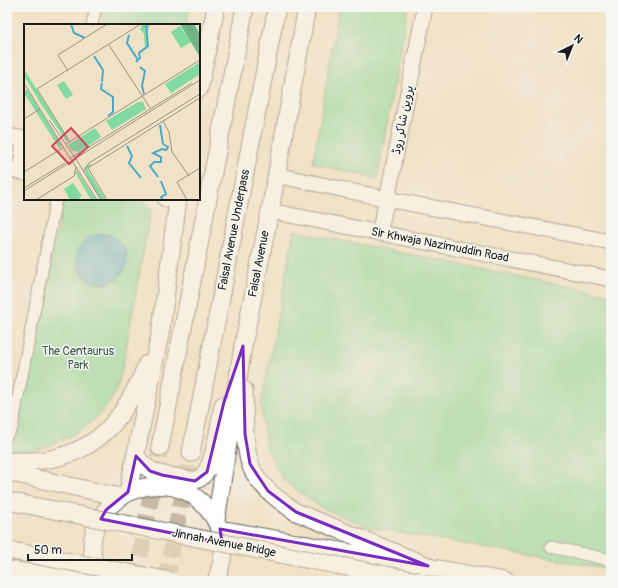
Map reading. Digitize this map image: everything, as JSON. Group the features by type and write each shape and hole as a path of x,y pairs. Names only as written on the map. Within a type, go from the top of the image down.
{"main road":[{"path":"200,84 216,7"},
{"path":"160,446 245,7"},
{"name":"Faisal Avenue Underpass","path":"191,453 277,7"},
{"name":"Faisal Avenue","path":"218,525 243,346 270,212 307,7"},
{"name":"پروین شاکر روڈ","path":"379,233 425,7"},
{"path":"7,136 24,139 18,171"},
{"path":"276,174 387,199 611,242"},
{"path":"124,495 136,456 162,329 173,200"},
{"name":"Sir Khwaja Nazimuddin Road","path":"270,212 611,279"},
{"path":"7,461 50,459 71,454 85,448 103,434 123,413 136,391 162,329"},
{"path":"136,456 150,471 162,475 195,480 201,478 207,472 212,460 224,402 243,346"},
{"path":"243,346 245,434 250,464 257,477 268,491 279,501 296,512 428,566"},
{"path":"7,472 124,495"},
{"path":"7,570 100,581 93,563 92,544 97,526 106,510 124,495 147,486 168,486 188,492 199,500 204,504 218,525 223,548 222,566 216,581"},
{"name":"Jinnah Avenue Bridge","path":"7,501 418,581"},
{"path":"218,525 505,581"},
{"path":"7,550 171,581"}],"street":[{"path":"92,24 96,7"},
{"path":"7,435 12,428 56,200"},
{"path":"551,547 611,560"}],"highlighted area":[{"path":"243,346 245,434 250,464 268,491 296,512 428,566 220,529 222,543 101,519 106,510 128,492 136,456 150,471 162,475 195,481 207,472 224,402"}],"green space":[{"path":"106,7 190,7 186,24 102,24"},
{"path":"339,7 408,7 377,179 313,163"},
{"name":"The Centaurus Park","path":"64,200 143,200 151,209 122,371 113,397 99,415 90,423 60,442 38,449 11,451"},
{"path":"294,231 611,295 611,569 371,528 320,507 283,480 266,448 261,406"}],"water":[{"path":"102,234 111,236 120,241 125,250 127,259 125,268 120,277 111,282 102,284 93,282 84,277 79,268 77,259 79,250 84,241 93,236"}],"tunnel":[{"path":"135,581 160,447"},
{"path":"166,581 191,453"}]}
